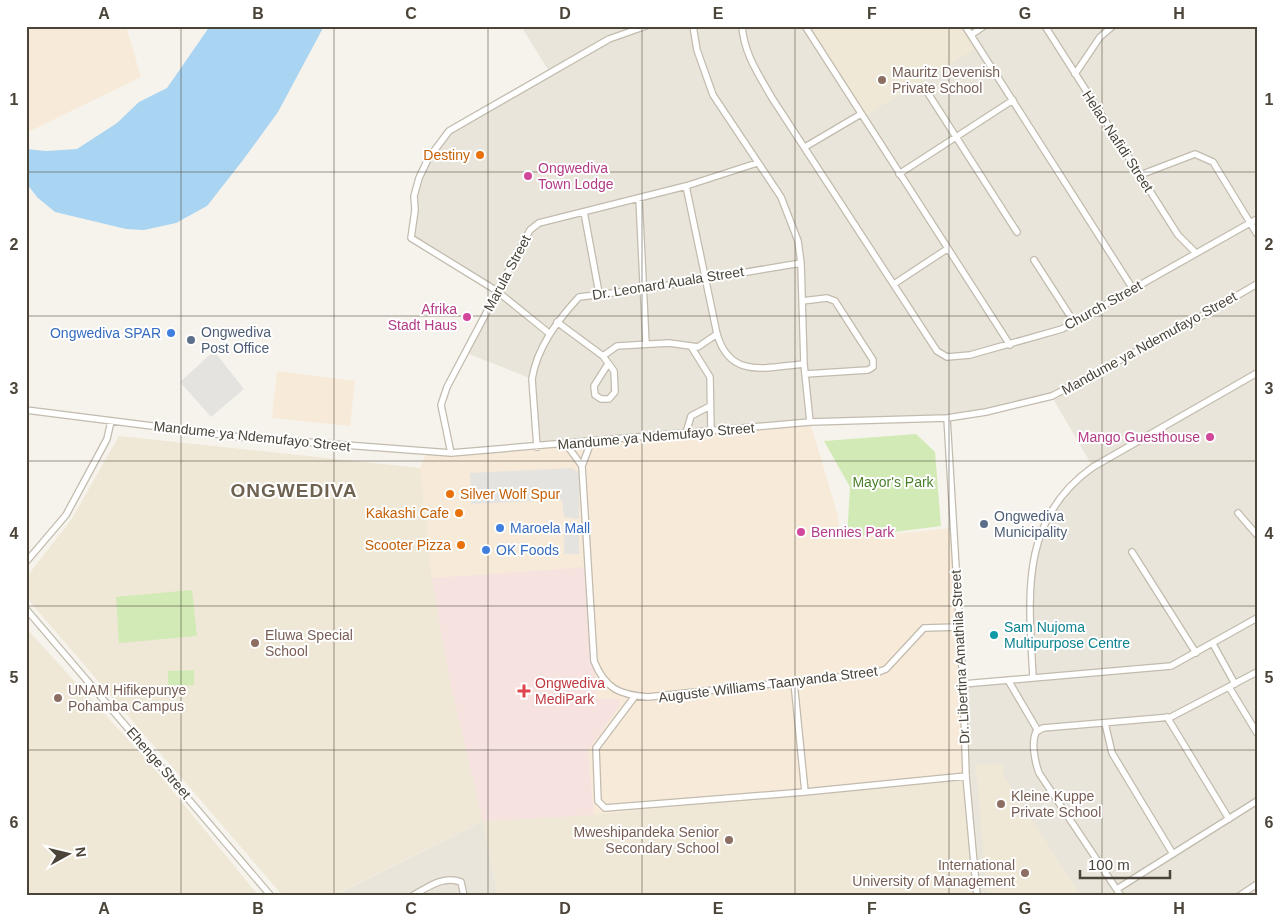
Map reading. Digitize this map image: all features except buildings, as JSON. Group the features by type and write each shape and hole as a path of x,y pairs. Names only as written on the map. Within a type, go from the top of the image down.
{"street":[{"path":"550,334 497,291 411,238 416,210 414,196 428,159 449,130 609,39 646,26"},
{"path":"693,26 697,50 713,94 781,197 798,241 801,263 804,364 810,422"},
{"path":"742,26 743,42 749,57 772,98 894,284 947,249"},
{"path":"805,26 1010,345"},
{"path":"965,26 1133,289"},
{"path":"970,35 984,26"},
{"name":"Helao Nafidi Street","path":"1045,26 1178,235 1196,253"},
{"path":"1076,74 1100,37 1113,26"},
{"path":"924,87 1017,232"},
{"path":"899,174 1012,100"},
{"path":"805,147 860,114"},
{"path":"1140,175 1195,154 1207,158 1213,162 1257,234"},
{"name":"Marula Street","path":"451,453 441,405 444,396 464,352 530,230 539,223 686,186 757,163"},
{"path":"686,186 717,334 724,353 734,362 746,368 804,364"},
{"path":"638,198 645,289 646,344"},
{"path":"584,212 599,293"},
{"name":"Church Street","path":"894,284 937,351 948,357 958,357 1010,345 1062,329 1257,218"},
{"path":"1034,260 1074,322"},
{"name":"Dr. Leonard Auala Street","path":"536,447 532,379 534,370 557,322 579,297 599,293 645,289 801,263"},
{"name":"Mandume ya Ndemufayo Street","path":"26,410 239,437 451,453 810,422 947,418 986,412 1052,396 1174,332 1257,284"},
{"path":"802,301 827,298 835,301 873,360 873,368 868,370 805,374"},
{"path":"557,322 603,356 614,371 615,392 609,399 601,399 595,395 594,386 608,364"},
{"path":"603,356 617,346 669,343 692,348 698,347 717,334"},
{"path":"692,348 710,377 711,430"},
{"path":"1033,678 1031,571 1037,543 1046,521 1072,484 1093,467 1257,373"},
{"path":"686,433 691,416 710,406"},
{"name":"Dr. Libertina Amathila Street","path":"947,418 958,628 963,684 966,776 977,896"},
{"path":"26,562 66,515 107,439 111,421"},
{"path":"582,466 591,442"},
{"path":"566,444 582,466"},
{"name":"Auguste Williams Taanyanda Street","path":"582,466 594,661 601,679 618,692 648,697 880,673 889,667 924,628 958,628"},
{"path":"1238,512 1257,535"},
{"path":"1132,552 1196,653"},
{"name":"Ehenge Street","path":"26,609 272,896"},
{"path":"963,684 1161,668 1180,662 1257,618"},
{"path":"1213,644 1236,684"},
{"path":"1121,896 1039,773 1034,740 1038,731 1043,728 1167,718 1257,672"},
{"path":"1008,680 1038,731"},
{"path":"794,682 805,792"},
{"path":"1229,687 1257,733"},
{"path":"635,696 596,748 598,801 605,808 805,792 966,776"},
{"path":"1167,718 1228,819"},
{"path":"1105,723 1112,753 1173,854"},
{"path":"1117,889 1257,801"},
{"path":"412,896 435,883 452,878 461,882 464,896"},
{"path":"1239,896 1257,884"}],"shaded area":[{"path":"26,26 126,26 141,77 26,133"},
{"path":"521,26 1257,26 1257,896 977,896 963,684 1033,678 1030,611 1037,543 1061,499 1093,467 1052,397 986,412 944,417 810,422 537,447 532,379 464,352 497,291 411,238 414,196 419,178 449,131 550,73"},
{"name":"Mauritz Devenish Private School","path":"805,26 965,26 978,47 863,117"},
{"path":"214,351 244,389 211,417 180,382"},
{"path":"277,371 355,381 350,426 272,418"},
{"path":"810,422 838,516 839,539 953,528 966,776 594,815 483,821 450,683 432,578 420,468 427,452"},
{"name":"Eluwa Special School","path":"119,436 420,468 432,578 450,683 483,821 332,896 283,896 31,603 26,592 28,575 71,520"},
{"path":"572,468 579,473 579,519 564,517 562,500 471,504 470,473"},
{"path":"564,532 579,532 579,554 564,554"},
{"name":"Ongwediva MediPark","path":"588,567 597,699 620,699 619,707 588,750 594,815 483,821 450,683 432,578"},
{"name":"UNAM Hifikepunye Pohamba Campus","path":"26,628 153,767 259,896 26,896"},
{"path":"1003,764 1003,775 1081,896 987,896 976,765"},
{"name":"Mweshipandeka Senior Secondary School","path":"966,776 977,896 498,896 483,821 594,815"},
{"path":"483,821 498,896 338,896 337,894"}],"green space":[{"name":"Mayor's Park","path":"916,434 935,452 941,526 847,538 850,487 824,441"},
{"path":"192,590 197,636 119,643 116,597"},
{"path":"194,670 194,685 168,686 168,671"}],"water":[{"path":"210,26 324,26 278,112 207,206 176,223 144,230 126,229 55,212 38,198 26,183 26,149 46,151 77,149 117,123 139,102 167,88"}],"place":[{"name":"Mauritz Devenish Private School","path":"882,80"},
{"name":"Destiny","path":"480,155"},
{"name":"Ongwediva Town Lodge","path":"528,176"},
{"name":"Afrika Stadt Haus","path":"467,317"},
{"name":"Ongwediva SPAR","path":"171,333"},
{"name":"Ongwediva Post Office","path":"191,340"},
{"name":"Mango Guesthouse","path":"1210,437"},
{"name":"Silver Wolf Spur","path":"450,494"},
{"name":"Kakashi Cafe","path":"459,513"},
{"name":"Ongwediva Municipality","path":"984,524"},
{"name":"Maroela Mall","path":"500,528"},
{"name":"Bennies Park","path":"801,532"},
{"name":"Scooter Pizza","path":"461,545"},
{"name":"OK Foods","path":"486,550"},
{"name":"Sam Nujoma Multipurpose Centre","path":"994,635"},
{"name":"Eluwa Special School","path":"255,643"},
{"name":"Ongwediva MediPark","path":"524,691"},
{"name":"UNAM Hifikepunye Pohamba Campus","path":"58,698"},
{"name":"Kleine Kuppe Private School","path":"1001,804"},
{"name":"Mweshipandeka Senior Secondary School","path":"729,840"},
{"name":"International University of Management","path":"1025,873"}],"district":[{"name":"ONGWEDIVA","path":"294,490"}]}
